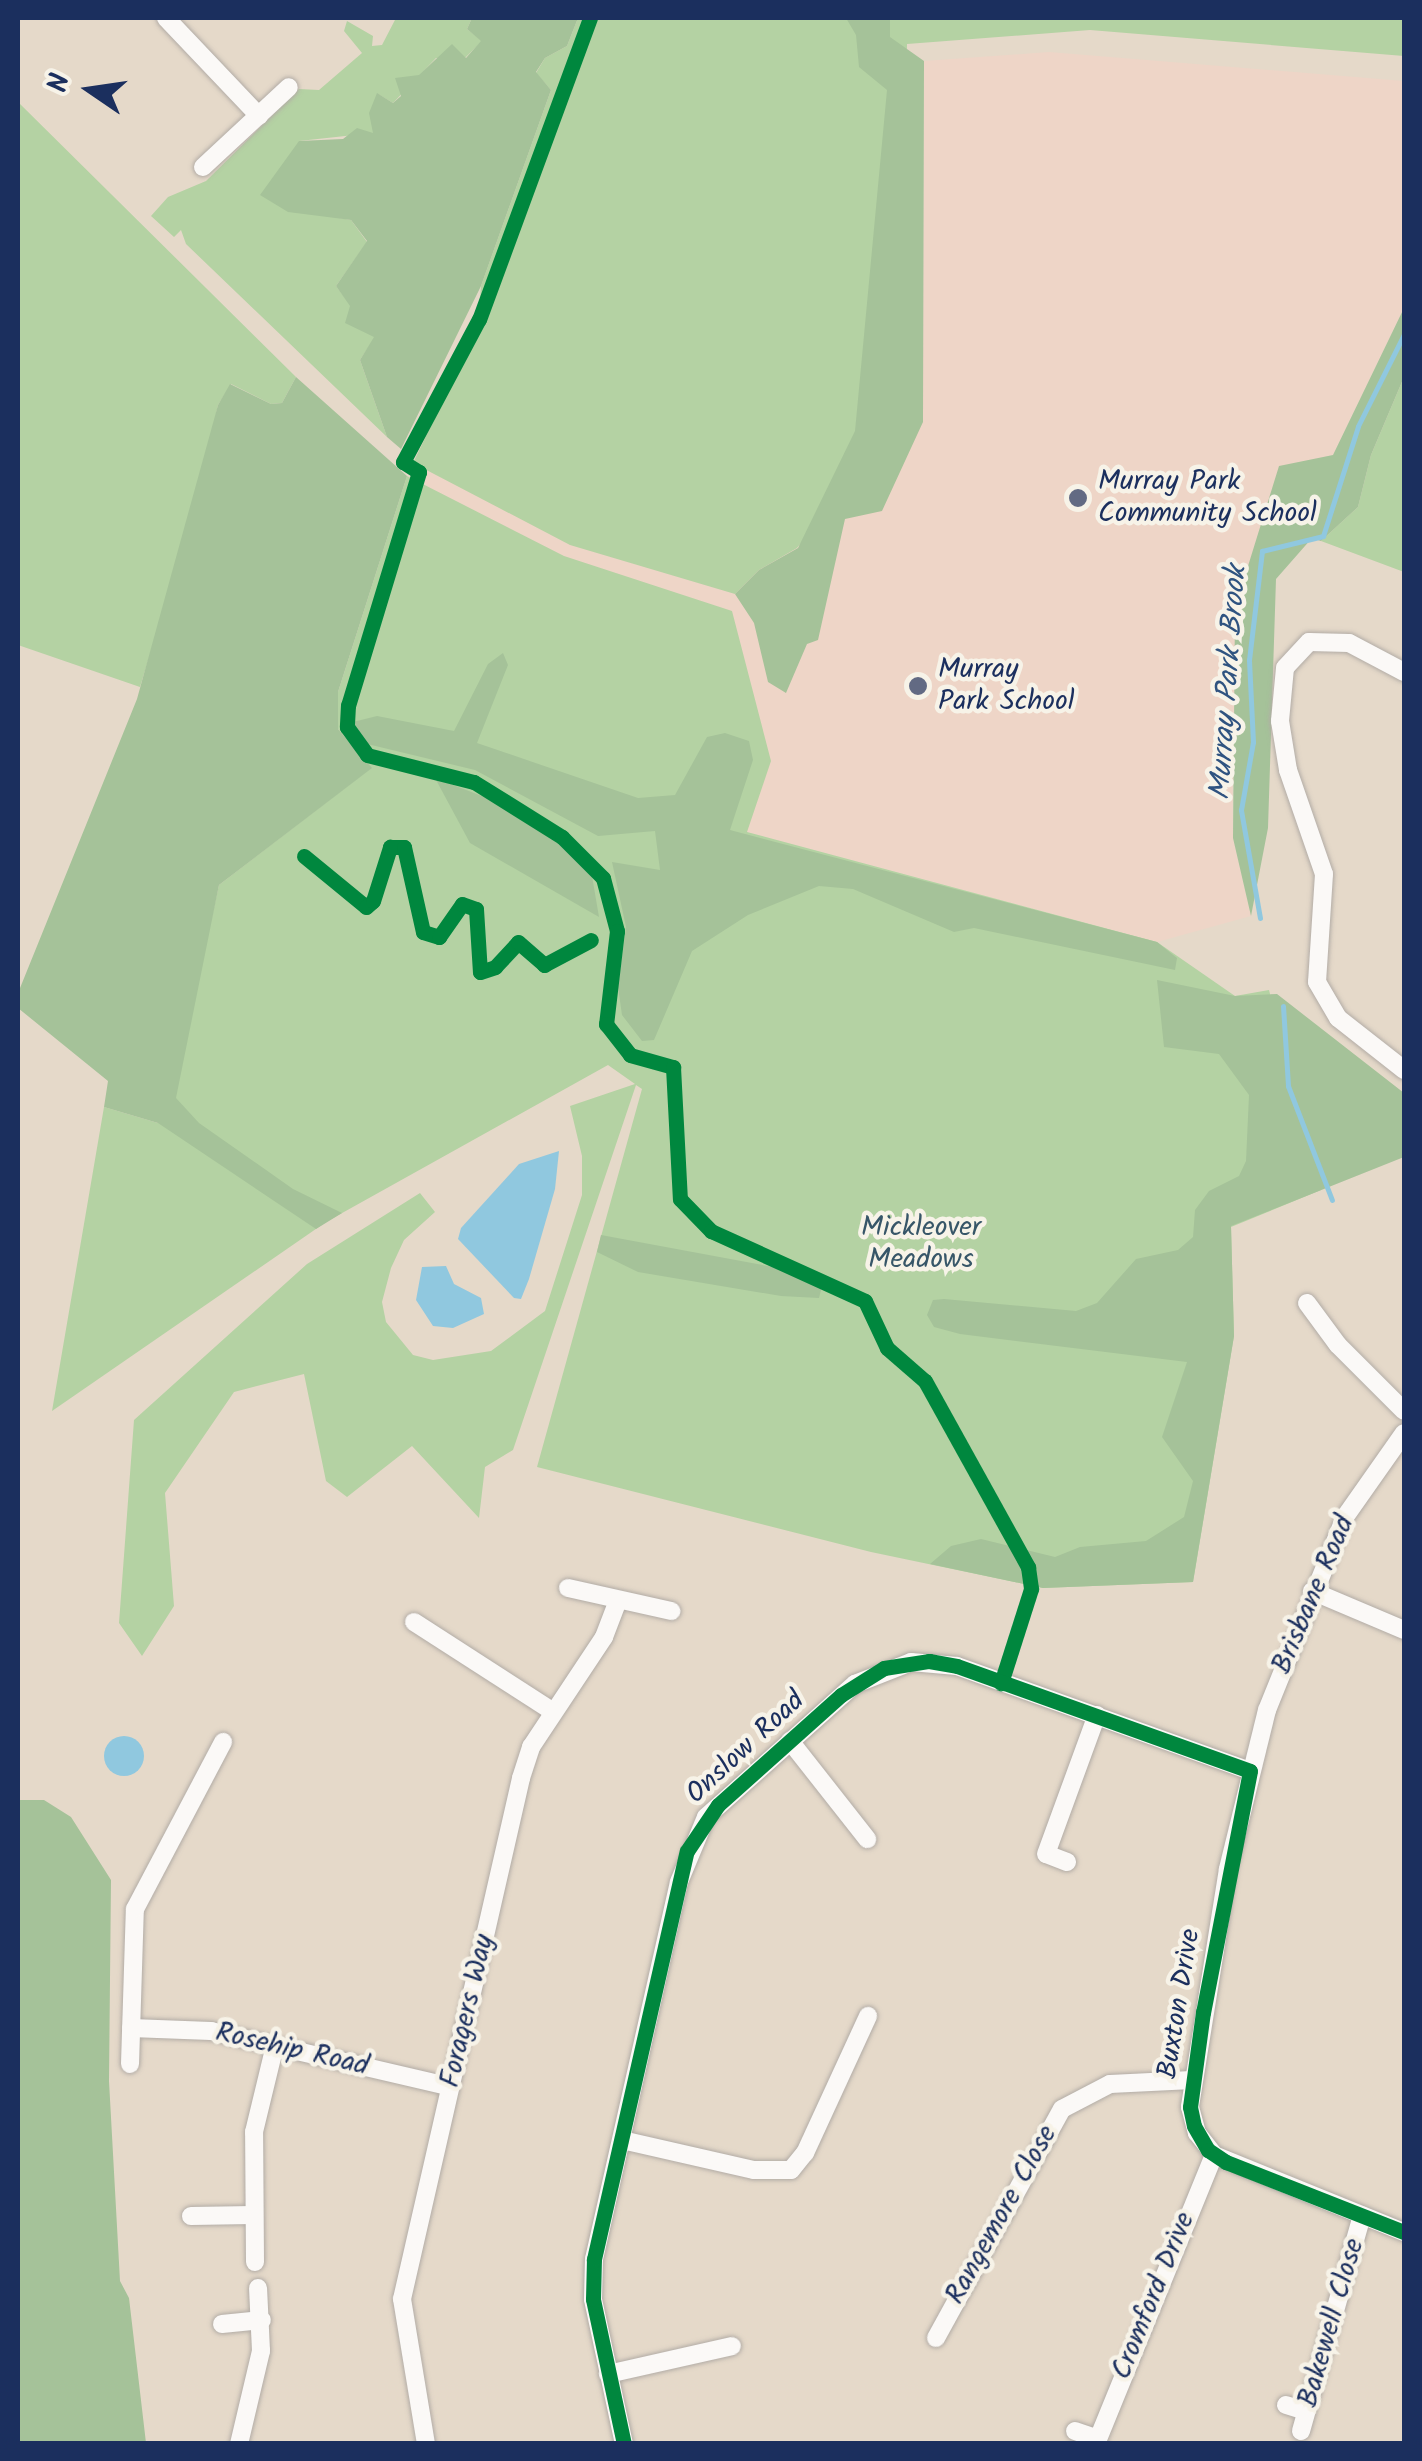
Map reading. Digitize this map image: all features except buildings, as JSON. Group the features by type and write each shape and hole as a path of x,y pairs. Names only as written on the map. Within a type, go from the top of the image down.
{"street":[{"path":"166,18 258,116"},
{"path":"203,167 289,88"},
{"path":"1404,672 1349,642 1309,642 1285,668 1280,721 1288,770 1324,874 1314,974 1338,1018 1404,1070"},
{"path":"1307,1303 1326,1330 1404,1410"},
{"path":"1308,1342 1326,1330"},
{"name":"Brisbane Road","path":"1250,1770 1312,1591 1358,1493 1404,1433"},
{"path":"568,1588 671,1611"},
{"path":"1312,1591 1404,1630"},
{"name":"Foragers Way","path":"426,2444 402,2299 521,1778 552,1710 604,1638 618,1601"},
{"path":"414,1622 552,1710"},
{"name":"Onslow Road","path":"624,2444 592,2284 691,1840 706,1817 855,1684 911,1662 956,1666 1250,1770"},
{"path":"1067,1862 1046,1854 1098,1716"},
{"path":"130,2064 135,1908 223,1742"},
{"path":"790,1742 855,1833"},
{"name":"Buxton Drive","path":"1214,2156 1191,2116 1192,2080 1250,1770"},
{"path":"622,2140 771,2173 790,2170 805,2153 850,2034 868,2016"},
{"name":"Rosehip Road","path":"131,2028 211,2031 451,2087"},
{"path":"256,2262 254,2132 275,2045"},
{"name":"Rangemore Close","path":"936,2338 1062,2108 1110,2084 1192,2080"},
{"path":"1214,2156 1404,2232"},
{"name":"Cromford Drive","path":"1075,2431 1097,2441 1214,2156"},
{"path":"191,2216 253,2215"},
{"name":"Bakewell Close","path":"1301,2431 1362,2215"},
{"path":"239,2444 262,2320 258,2288"},
{"path":"222,2324 262,2320"},
{"path":"608,2374 712,2361 732,2346"},
{"path":"1286,2405 1306,2411"}],"shaded area":[{"name":"Murray Park Community School","path":"1049,52 1404,81 1404,308 1333,455 1279,467 1232,738 1233,838 1251,916 1157,942 746,832 423,481 427,470 413,463 448,380 923,422 924,61"}],"green space":[{"path":"396,18 472,18 467,29 482,41 465,58 436,58 393,103 378,94 373,133 299,141 323,215 351,220 367,242 336,286 375,337 360,360 387,437 186,244 181,230 174,237 151,216 168,197 206,181 299,89 319,90 362,53 344,31 347,21 373,36 372,46 382,45"},
{"path":"472,18 578,18 567,46 545,58 536,72 551,90 481,286 401,449 387,437 360,360 374,337 345,323 350,306 336,286 367,241 351,220 288,212 260,195 299,141 343,139 357,128 373,133 369,113 377,93 393,103 401,96 395,78 419,75 452,44 466,58 481,41 467,29"},
{"path":"578,18 1404,18 1404,56 1090,30 907,44 902,419 797,548 759,570 735,594 570,545 413,463 478,329 481,286 551,90 536,73 545,58 567,46"},
{"path":"846,18 890,18 890,37 924,61 923,422 882,511 845,519 818,640 807,644 786,693 768,682 754,623 735,594 759,570 798,548 855,431 887,90 859,67 856,35"},
{"path":"18,102 296,377 282,403 271,404 231,384 218,405 198,496 140,687 18,645"},
{"path":"1404,308 1404,377 1371,455 1358,507 1321,541 1312,538 1276,579 1268,828 1251,916 1233,838 1235,608 1279,466 1333,455"},
{"path":"296,377 407,476 338,692 338,729 372,768 219,885 176,1098 199,1123 293,1189 342,1213 316,1229 158,1123 104,1107 108,1081 18,1008 18,993 137,699 218,405 230,384 271,404 282,403"},
{"path":"1404,377 1404,572 1321,541 1358,507 1371,455"},
{"name":"Mickleover Meadows","path":"407,476 564,556 732,611 771,761 747,832 1157,942 1235,996 1269,990 1321,1190 1231,1227 1234,1336 1193,1582 1043,1588 871,1552 537,1467 642,1089 636,1085 513,1450 485,1467 479,1518 412,1446 347,1497 326,1481 304,1374 234,1392 165,1493 174,1606 142,1656 119,1623 134,1420 307,1264 420,1193 435,1212 404,1240 391,1268 382,1302 386,1322 413,1355 433,1360 491,1351 545,1311 582,1195 582,1156 570,1106 635,1084 608,1065 326,1222 52,1411 104,1107 158,1123 177,1074 219,885 371,768 338,729 338,692"},
{"path":"503,653 508,665 477,743 638,798 675,795 707,737 725,733 749,741 753,760 730,830 1157,942 1177,958 1175,970 974,928 954,932 853,889 819,886 748,915 692,951 654,1040 642,1041 622,1015 618,987 626,927 612,862 660,870 655,831 598,836 475,770 359,742 353,722 377,716 454,731 488,664"},
{"path":"435,778 500,803 573,854 592,876 599,917 470,843"},
{"path":"1157,980 1235,996 1277,994 1404,1093 1404,1157 1231,1226 1234,1336 1193,1582 1043,1588 930,1564 951,1546 981,1539 1055,1557 1080,1547 1146,1541 1184,1517 1193,1481 1162,1437 1187,1362 960,1334 934,1327 927,1315 933,1300 944,1299 1076,1311 1097,1303 1136,1259 1178,1250 1193,1237 1195,1210 1209,1191 1239,1176 1246,1161 1249,1095 1219,1054 1164,1047"},
{"path":"601,1235 789,1270 822,1286 819,1298 781,1296 638,1272 597,1252"},
{"path":"18,1800 44,1800 71,1817 111,1880 109,2081 120,2281 129,2298 146,2443 18,2443"}],"water":[{"path":"559,1151 555,1189 529,1279 521,1299 514,1298 458,1239 461,1228 519,1164"},
{"path":"446,1266 454,1284 481,1298 484,1314 453,1328 433,1326 416,1300 422,1267"},
{"path":"124,1736 138,1742 144,1756 138,1770 124,1776 110,1770 104,1756 110,1742"}],"waterway":[{"name":"Murray Park Brook","path":"1260,918 1241,810 1253,742 1249,660 1262,551 1323,536 1358,426 1404,334"},
{"name":"Murray Park Brook","path":"1283,1006 1288,1086 1332,1200"}],"cycle path":[{"path":"590,18 479,319 403,462 419,472 348,705 347,727 367,755 474,782 562,837 603,878 617,931 606,1024 630,1055 673,1067 680,1199 711,1231 865,1301 887,1348 925,1381 1028,1567 1031,1589 1001,1683"},
{"path":"304,856 366,907 373,901 390,847 404,847 423,932 439,937 462,904 476,909 480,972 495,967 518,942 544,965 591,940"},
{"path":"624,2444 593,2299 594,2259 687,1851 718,1805 841,1695 884,1668 929,1661 957,1666 1250,1771 1203,2012 1190,2107 1194,2126 1208,2150 1226,2162 1404,2232"}],"place":[{"name":"Murray Park Community School","path":"1078,498"},
{"name":"Murray Park School","path":"918,686"}]}
